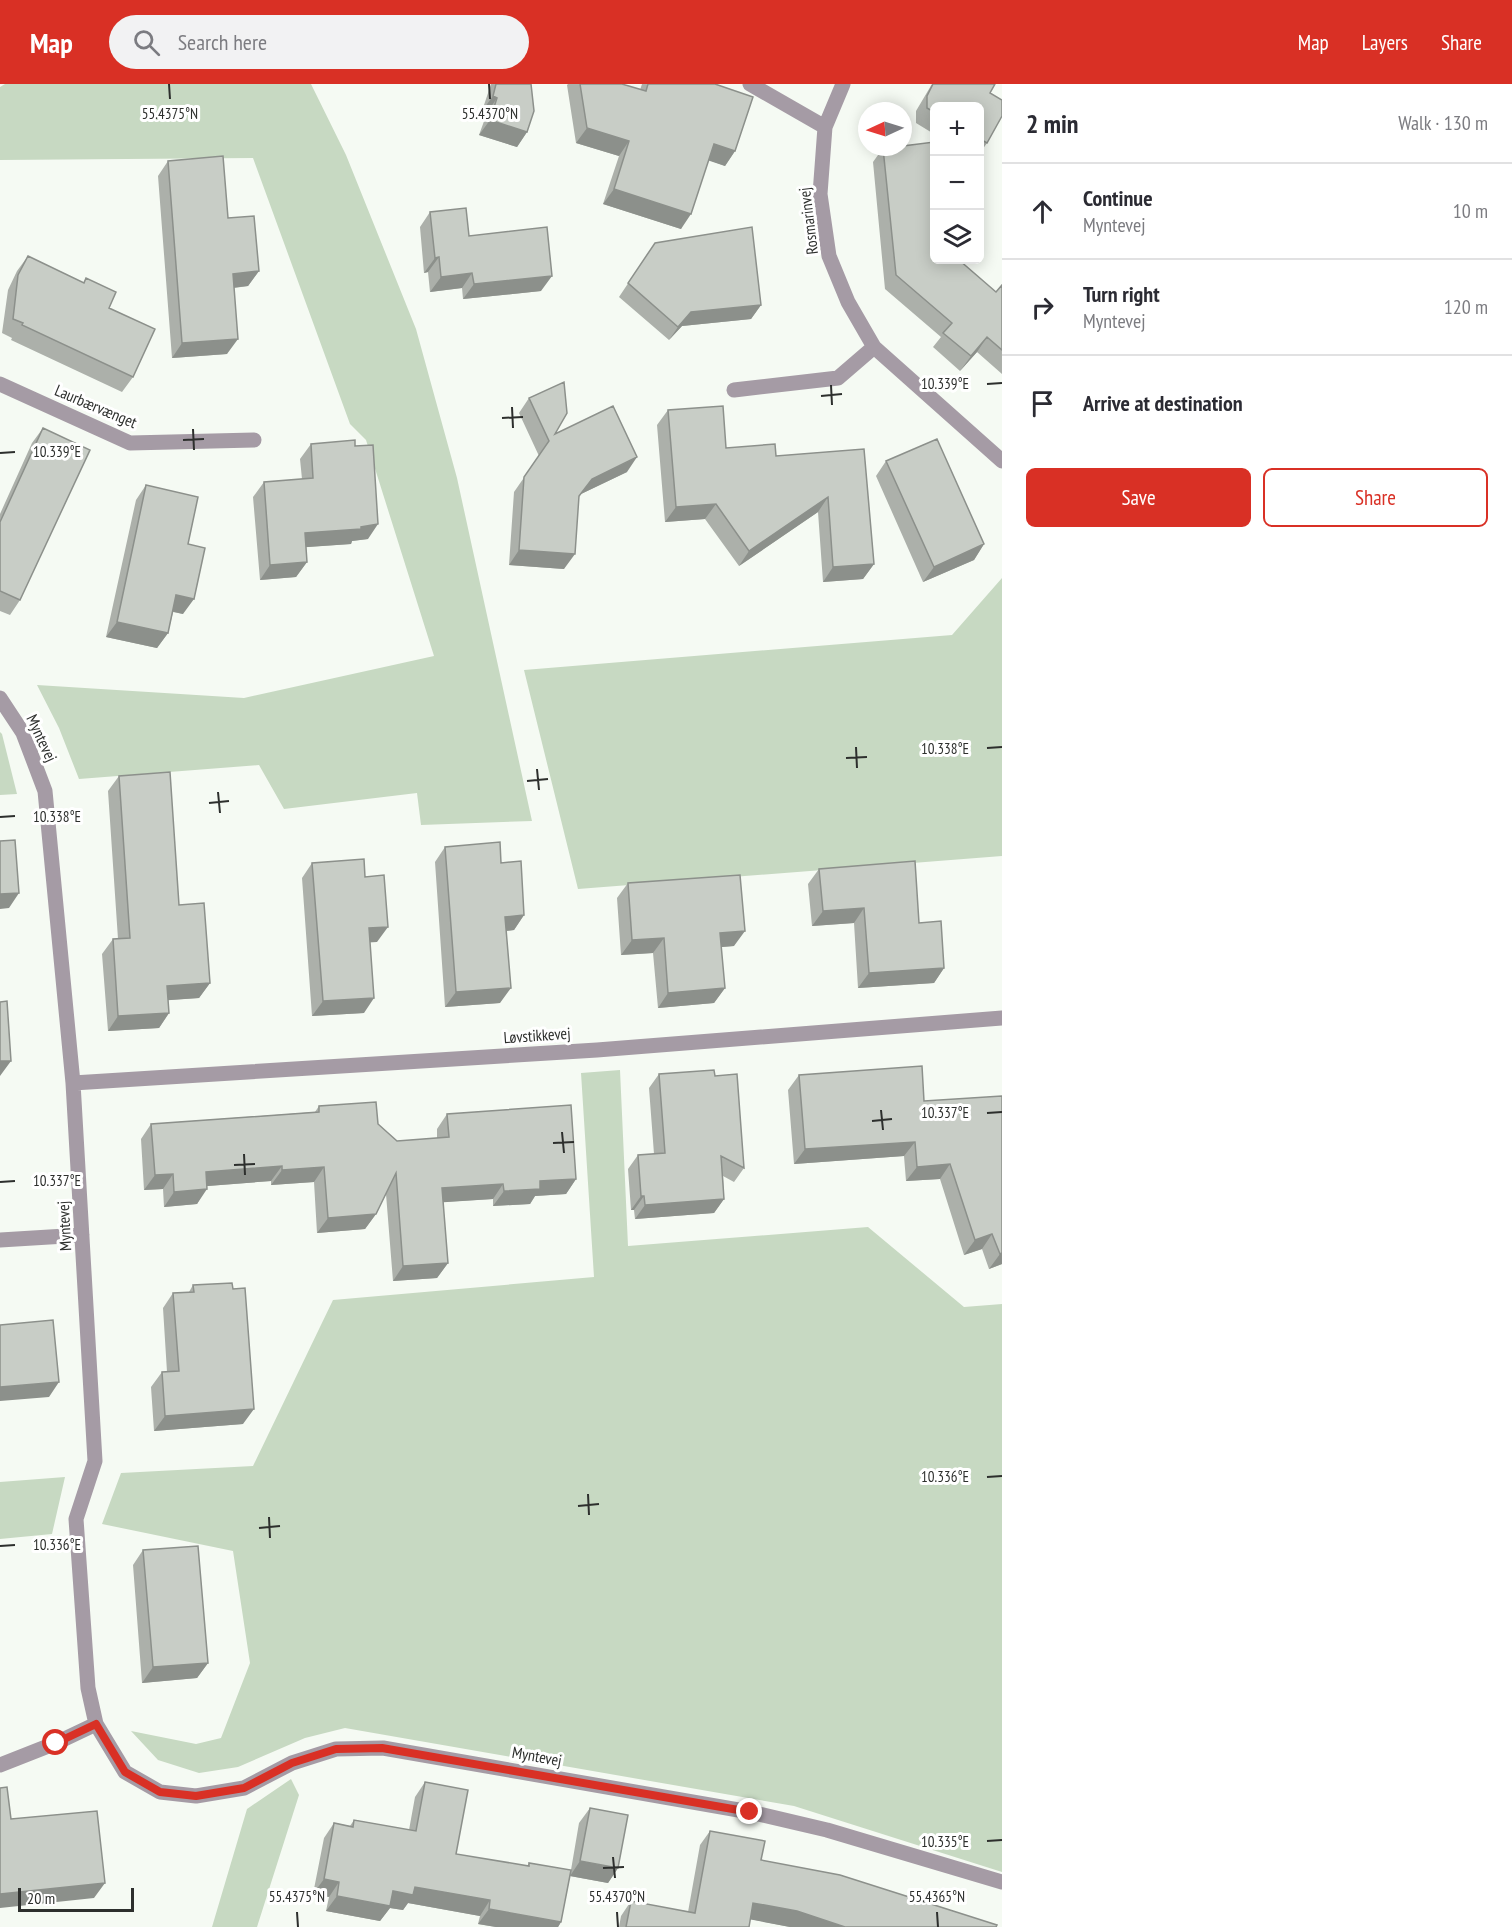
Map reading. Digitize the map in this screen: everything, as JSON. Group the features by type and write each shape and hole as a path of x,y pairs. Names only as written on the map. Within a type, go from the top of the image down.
{"street":[{"path":"750,84 825,127"},
{"name":"Rosmarinvej","path":"843,84 825,127 820,194 829,256 848,302 874,347 1002,460"},
{"path":"734,390 838,378 874,347"},
{"name":"Laurbærvænget","path":"0,384 130,443 254,440"},
{"name":"Myntevej","path":"0,698 23,733 45,791 73,1083 95,1461 76,1519 88,1688 96,1724 125,1772 160,1792 196,1796 244,1788 292,1763 336,1749 382,1748 750,1812 827,1830 1002,1882"},
{"name":"Løvstikkevej","path":"73,1083 597,1050 1002,1018"},
{"path":"0,1240 82,1235"},
{"path":"0,1765 96,1724"}],"green space":[{"path":"5,84 311,84 346,155 416,329 457,478 532,821 421,825 417,793 284,809 259,765 79,779 59,728 37,685 244,698 434,656 366,440 350,424 253,158 0,160 0,87"},
{"path":"1002,578 1002,856 578,889 524,670 952,635"},
{"path":"0,732 2,734 17,794 0,795"},
{"path":"620,1070 628,1246 868,1227 964,1307 1002,1304 1002,1872 794,1806 345,1728 305,1738 238,1767 199,1773 158,1760 131,1731 196,1744 221,1738 250,1663 233,1551 102,1524 121,1473 253,1466 333,1300 594,1277 581,1073"},
{"path":"65,1477 52,1534 0,1539 0,1482"},
{"path":"291,1779 299,1795 257,1927 212,1927 247,1809"}],"building":[{"path":"496,84 531,84 534,111 527,132 490,120 497,98 493,96"},
{"path":"580,84 622,84 646,91 648,84 715,84 753,97 735,151 714,144 691,214 614,189 629,141 587,128"},
{"path":"933,84 995,84 990,93 1002,100 1002,116 987,143 984,141 984,102 930,102 930,110 927,108 927,96"},
{"path":"930,143 930,264 964,264 996,292 1002,285 1002,350 987,337 971,356 943,333 952,323 896,275 884,156 912,156 912,145"},
{"path":"223,156 228,218 254,216 259,271 233,274 238,339 182,343 168,161"},
{"path":"466,208 469,236 547,227 552,276 474,284 472,273 441,277 439,257 435,258 430,212"},
{"path":"752,227 761,305 691,312 678,327 628,283 655,243"},
{"path":"28,256 84,283 86,278 116,292 109,308 155,329 133,377 13,319 18,275"},
{"path":"564,382 567,413 555,434 613,406 637,457 592,479 579,496 575,554 519,550 524,477 549,441 529,398"},
{"path":"723,406 726,448 775,444 776,456 864,449 874,564 833,567 828,497 749,551 716,504 676,507 668,410"},
{"path":"43,428 90,450 20,600 0,591 0,522"},
{"path":"937,439 984,544 934,567 886,461"},
{"path":"355,440 355,446 373,445 378,524 361,527 361,529 305,533 307,562 270,565 264,482 313,478 311,444"},
{"path":"146,485 198,497 188,544 205,548 194,599 176,595 168,633 117,622"},
{"path":"170,772 179,905 204,903 210,983 167,986 169,1013 118,1016 113,939 130,938 119,776"},
{"path":"15,840 19,893 0,894 0,841"},
{"path":"500,842 501,863 521,861 524,915 505,917 511,988 456,992 445,847"},
{"path":"364,859 365,877 384,875 388,927 369,928 374,998 323,1001 312,863"},
{"path":"915,861 919,923 941,921 944,968 869,973 864,908 823,911 819,869"},
{"path":"740,875 745,931 720,933 725,988 668,993 664,938 632,940 628,883"},
{"path":"7,1001 11,1061 0,1061 0,1002"},
{"path":"922,1066 924,1101 1002,1096 1002,1253 1000,1254 992,1234 975,1240 950,1164 917,1167 915,1142 805,1149 799,1075"},
{"path":"714,1070 715,1076 737,1074 744,1168 721,1156 724,1199 645,1205 644,1196 641,1196 638,1155 665,1153 659,1074"},
{"path":"376,1102 378,1124 397,1141 449,1137 447,1114 571,1105 576,1179 540,1181 540,1189 504,1191 503,1184 442,1188 448,1263 403,1266 396,1173 376,1214 328,1218 324,1167 282,1170 282,1166 206,1172 207,1189 174,1192 173,1174 155,1175 151,1124 319,1112 319,1106"},
{"path":"232,1283 233,1289 245,1288 254,1409 165,1416 162,1372 179,1371 173,1293 194,1292 193,1285"},
{"path":"53,1320 59,1382 0,1387 0,1325"},
{"path":"198,1546 208,1663 153,1667 143,1550"},
{"path":"425,1782 468,1790 456,1854 529,1866 529,1863 571,1870 561,1922 489,1909 490,1900 415,1887 413,1895 393,1891 390,1906 337,1896 339,1882 324,1879 334,1823 353,1827 354,1820 416,1831"},
{"path":"7,1787 11,1819 97,1811 105,1883 0,1894 0,1788"},
{"path":"590,1808 628,1815 618,1868 580,1861"},
{"path":"710,1831 765,1841 761,1860 840,1875 997,1925 996,1927 845,1927 797,1911 753,1903 749,1927 626,1927 631,1901 695,1913"}],"route":[{"path":"56,1743 96,1724 125,1772 160,1792 196,1796 244,1788 292,1763 336,1749 382,1748 750,1812"}]}
